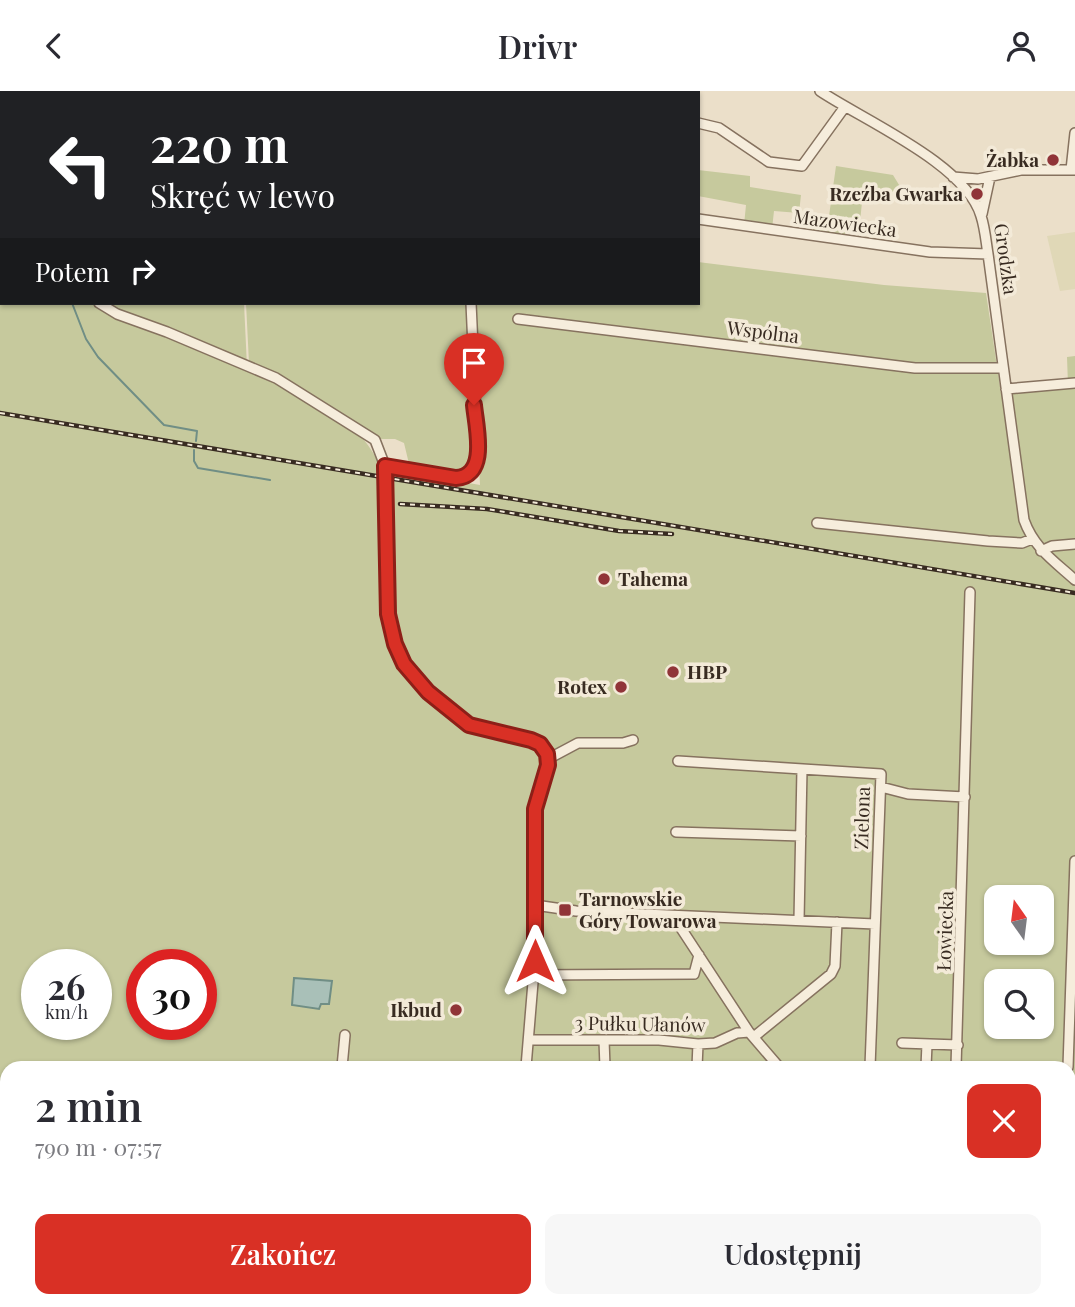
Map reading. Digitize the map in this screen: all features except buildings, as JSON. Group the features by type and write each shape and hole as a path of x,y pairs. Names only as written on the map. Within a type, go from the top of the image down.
{"street":[{"name":"Grodzka","path":"820,91 844,108 895,133 953,177 967,192 981,215 1024,520 1032,539 1041,551 1075,580"},
{"path":"700,123 719,128 769,162 802,166 844,108"},
{"path":"953,177 990,177 1021,170 1073,170 1075,133"},
{"path":"981,215 990,177"},
{"name":"Mazowiecka","path":"700,219 930,252 988,254"},
{"path":"102,305 117,314 276,378 375,440 385,466 388,614 395,644 404,664 435,698 469,725 537,743 545,749 548,759 535,809 534,975 527,1061"},
{"path":"385,466 456,478 467,475 475,468 478,457 471,305"},
{"name":"Wspólna","path":"518,319 889,366 942,370 1003,368"},
{"path":"1006,389 1075,383"},
{"path":"817,523 988,541 1022,543 1032,539"},
{"path":"1041,551 1052,546 1075,544"},
{"name":"Łowiecka","path":"957,1061 970,592"},
{"path":"548,759 578,743 623,744 634,740"},
{"name":"Zielona","path":"678,761 881,774 870,1061"},
{"path":"799,920 802,769"},
{"path":"881,787 908,794 965,797"},
{"path":"676,832 801,836"},
{"path":"1072,1047 1075,861"},
{"path":"535,905 576,911 675,918 875,924"},
{"path":"675,918 752,1034 774,1061"},
{"path":"752,1034 831,974 835,966 837,922"},
{"path":"534,975 694,974 699,954"},
{"name":"3 Pułku Ułanów","path":"529,1040 698,1044 715,1043 737,1033 752,1034"},
{"path":"343,1061 345,1035"},
{"path":"604,1040 605,1061"},
{"path":"902,1043 958,1045"},
{"path":"697,1061 698,1044"},
{"path":"926,1061 927,1044"}],"shaded area":[{"path":"1075,232 1075,289 1060,291 1047,236"}],"green space":[{"path":"836,166 893,175 907,198 863,192 860,222 846,220 845,237 811,235 813,215 829,216"},
{"path":"700,170 750,176 750,187 801,195 799,213 774,211 772,229 744,225 746,205 700,196"},
{"path":"700,262 884,285 986,293 1001,393 1068,385 1067,357 1075,356 1075,1061 0,1061 0,305 244,305 247,367 306,396 344,420 373,452 382,471 395,470 480,485 471,305 700,305"},
{"path":"246,305 467,305 475,448 470,469 459,475 410,468 404,443 395,439 380,439 249,363"}],"water":[{"path":"294,978 332,981 329,1004 321,1004 319,1009 292,1005"}],"waterway":[{"path":"73,305 86,339 98,357 164,425 197,431 196,441"},
{"path":"194,450 194,461 198,468 270,480"}],"railway":[{"path":"0,413 1075,593"},
{"path":"400,504 487,509 619,531 672,534"}],"place":[{"name":"Żabka","path":"1053,160"},
{"name":"Rzeźba Gwarka","path":"977,194"},
{"name":"Tahema","path":"604,579"},
{"name":"HBP","path":"673,672"},
{"name":"Rotex","path":"621,687"},
{"name":"Tarnowskie Góry Towarowa","path":"565,910"},
{"name":"Ikbud","path":"456,1010"}],"route":[{"path":"474,405 478,457 475,468 467,475 456,478 385,466 388,614 391,632 404,664 428,692 477,729 516,735 540,744 545,749 548,765 535,809 535,961"}]}
